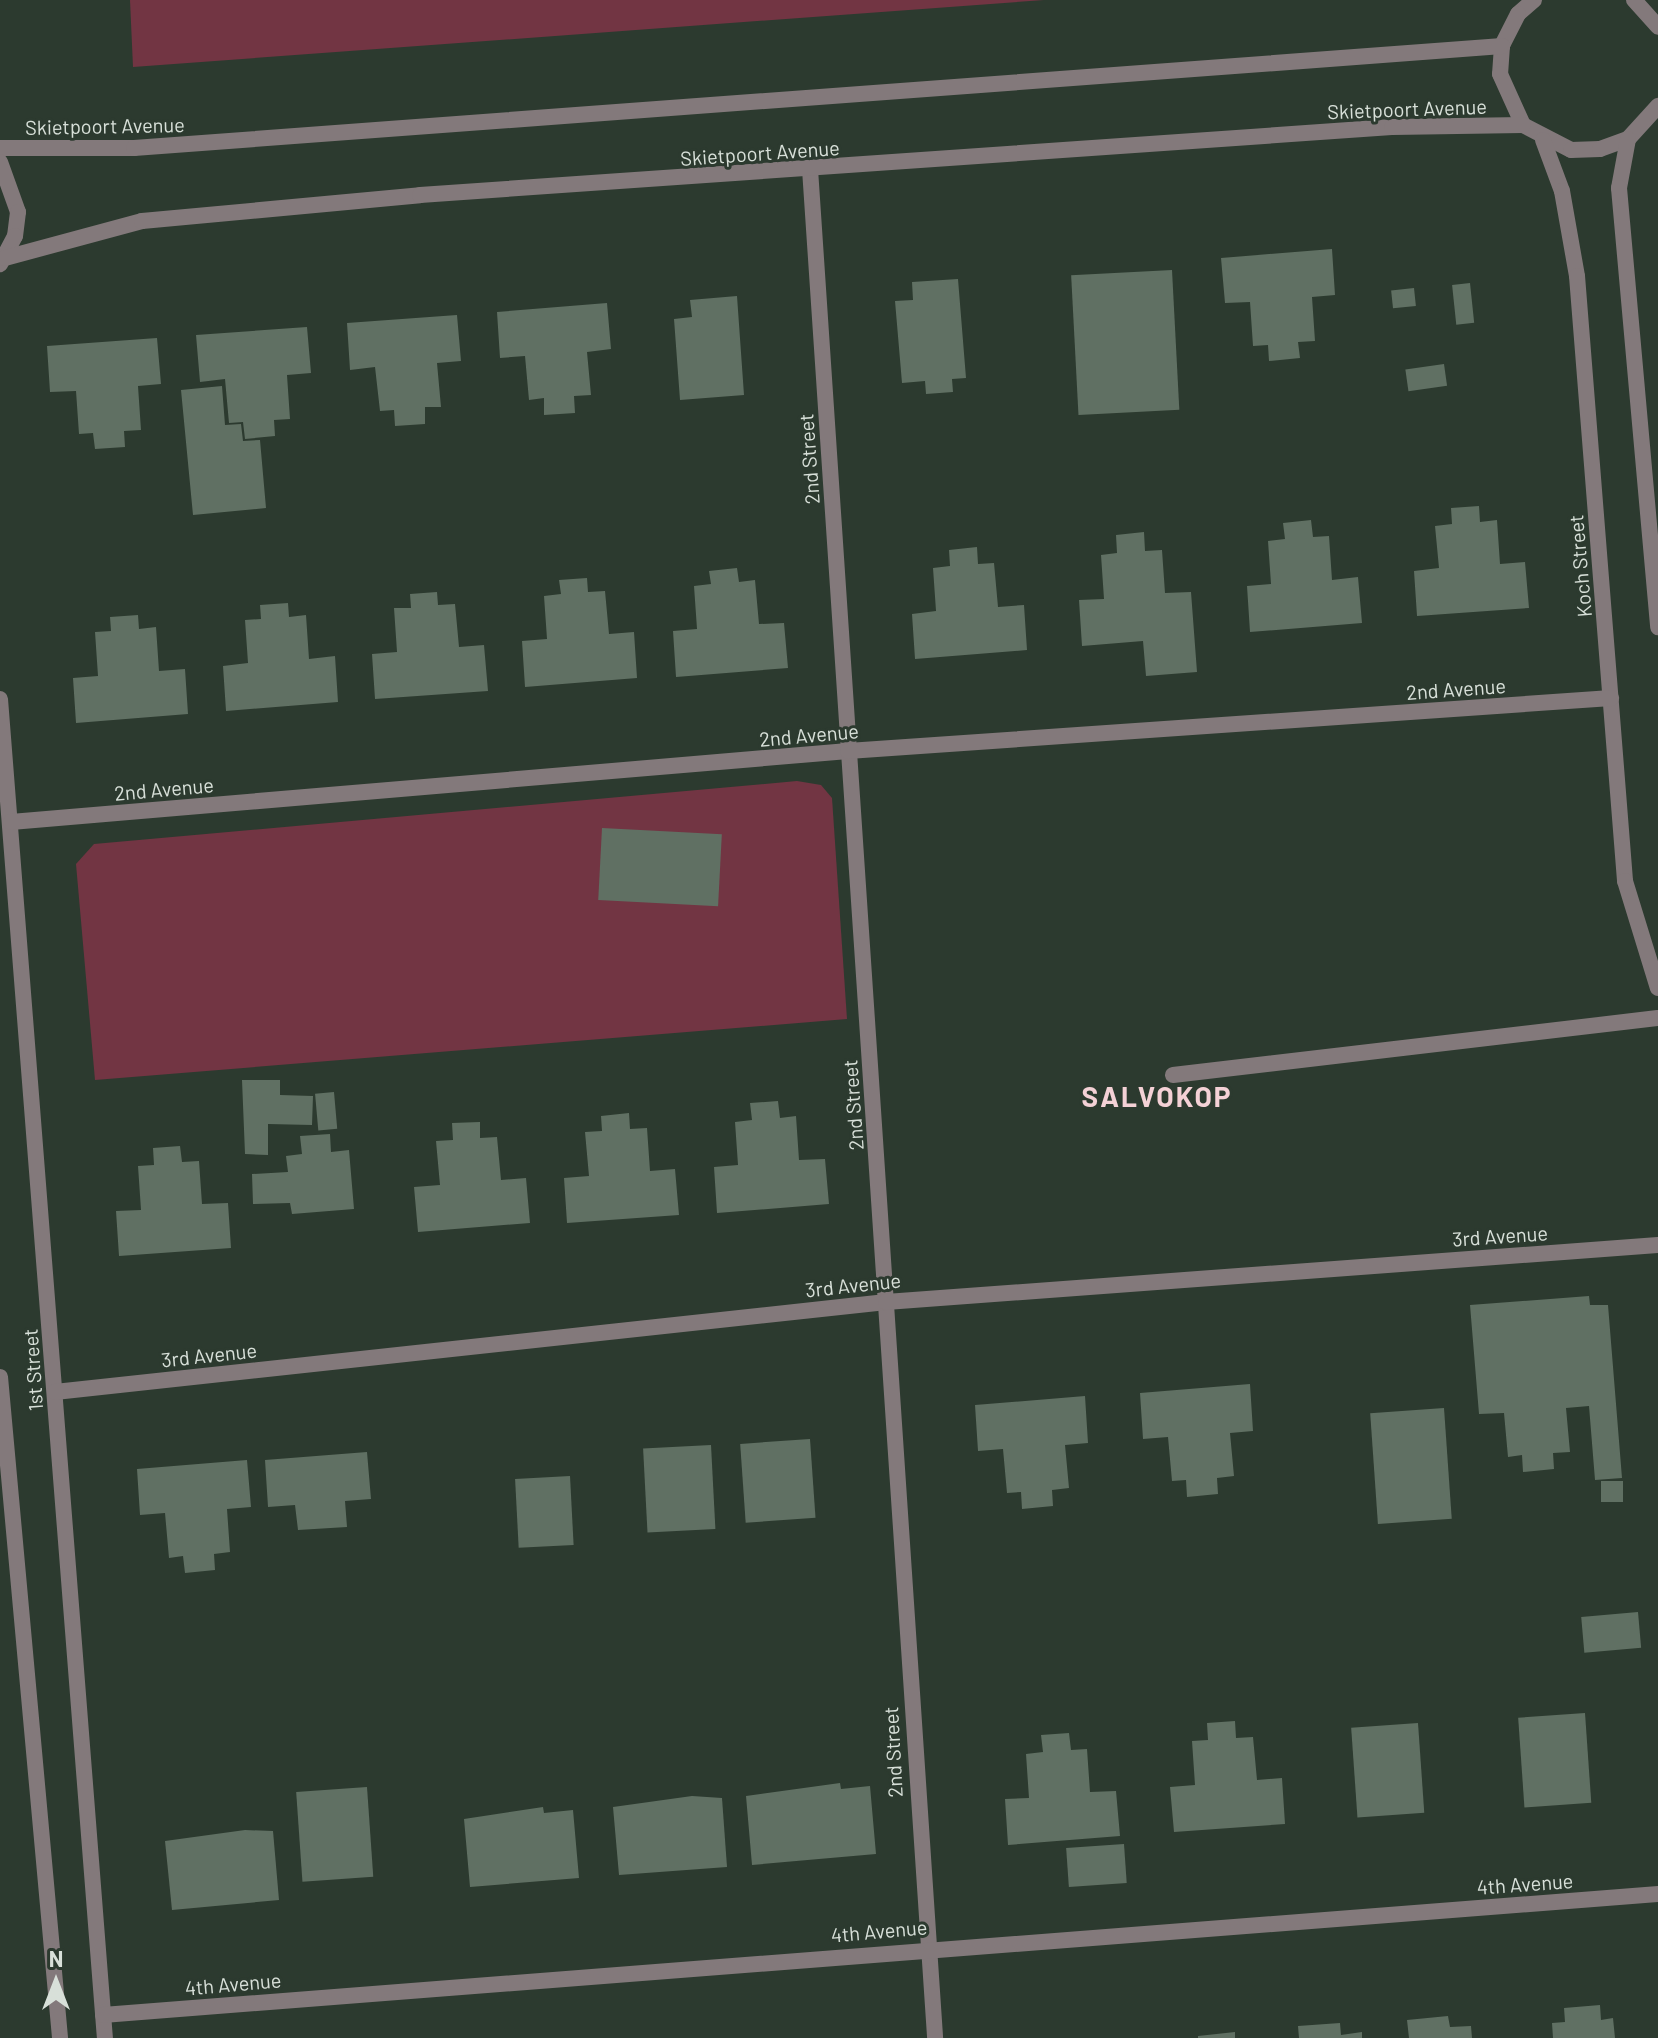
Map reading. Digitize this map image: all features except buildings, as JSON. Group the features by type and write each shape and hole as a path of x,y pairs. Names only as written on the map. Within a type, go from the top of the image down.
{"street":[{"path":"1534,0 1518,14 1502,46 1504,88 1523,125 1543,140 1571,150 1600,149 1628,139 1658,106"},
{"path":"1634,0 1658,27"},
{"name":"Skietpoort Avenue","path":"0,148 134,148 1502,46"},
{"name":"Skietpoort Avenue","path":"2,261 142,221 1392,127 1523,125"},
{"path":"1628,139 1619,188 1658,627"},
{"name":"Koch Street","path":"1543,140 1562,191 1577,276 1625,881 1658,988"},
{"path":"0,162 18,212 2,261"},
{"name":"2nd Street","path":"810,169 886,1302 925,1947 935,2038"},
{"name":"2nd Avenue","path":"11,822 848,751 1611,698"},
{"name":"1st Street","path":"0,699 105,2038"},
{"path":"1173,1075 1658,1018"},
{"name":"3rd Avenue","path":"55,1392 886,1302 1658,1245"},
{"name":"1st Street","path":"0,1377 60,2038"},
{"name":"4th Avenue","path":"103,2015 925,1947 1658,1894"}],"shaded area":[{"path":"130,0 1044,0 133,67"},
{"path":"797,781 821,785 832,798 847,1019 95,1080 76,864 94,844"}],"district":[{"name":"SALVOKOP","path":"1157,1096"}]}
